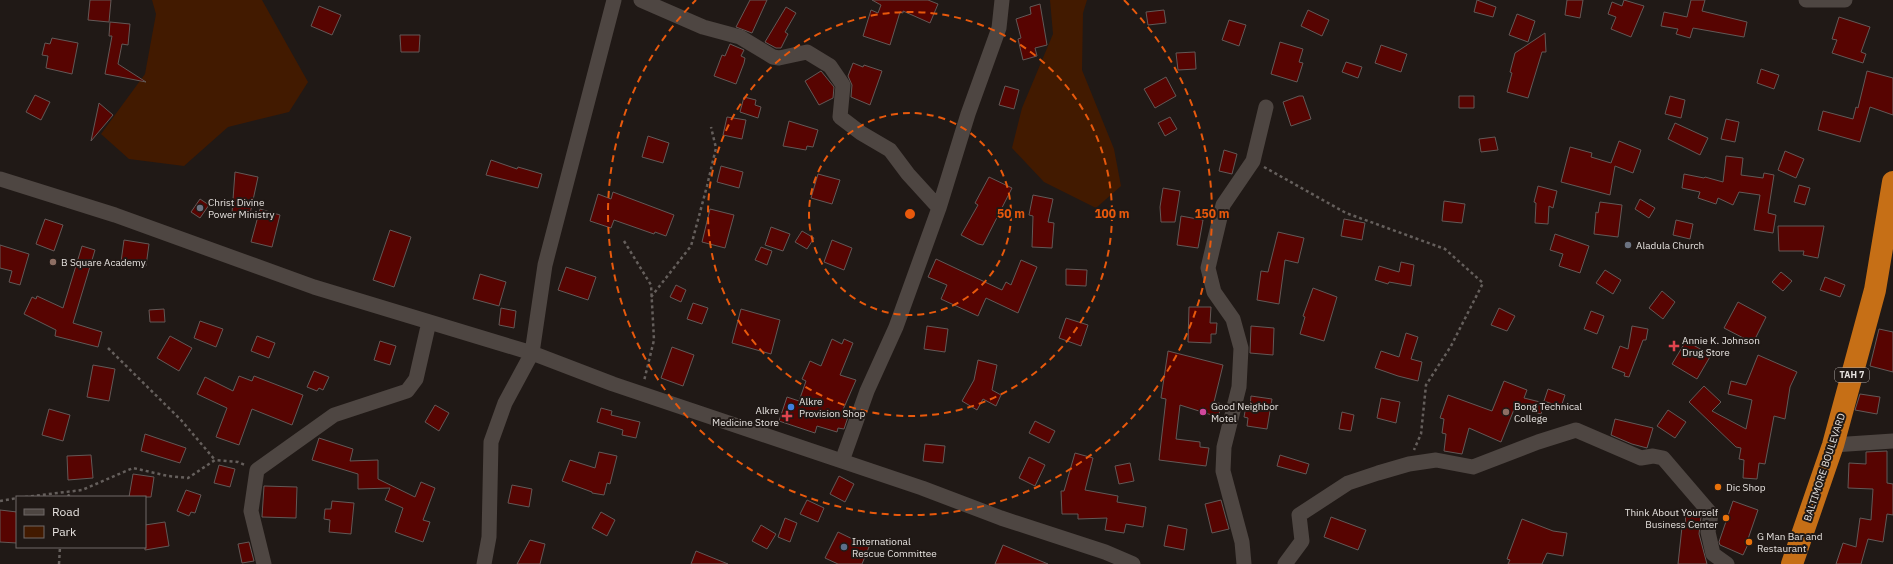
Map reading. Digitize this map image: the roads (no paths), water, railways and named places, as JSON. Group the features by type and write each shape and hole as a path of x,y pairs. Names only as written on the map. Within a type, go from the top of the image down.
{"highway":[{"name":"BALTIMORE BOULEVARD","path":"1792,564 1833,445 1875,290 1893,182"}],"street":[{"path":"484,564 489,537 490,442 505,403 532,353 545,265 613,0"},
{"path":"641,0 703,27 740,37 773,57 779,58 807,52 830,66 843,85 840,117 861,133 890,150 908,174 939,208"},
{"path":"842,461 867,391 896,328 939,208 968,114 998,28 1002,0"},
{"path":"1806,0 1845,0"},
{"path":"1244,564 1242,542 1223,471 1224,447 1240,387 1241,348 1233,319 1214,292 1208,268 1223,205 1253,160 1266,107"},
{"path":"0,179 115,215 314,287 532,353 641,393 922,488 1001,518 1105,552 1133,564"},
{"path":"264,564 251,511 257,470 334,415 407,392 416,379 429,322"},
{"path":"1285,564 1302,541 1299,515 1348,483 1409,464 1436,460 1473,467 1538,442 1576,430 1641,458 1653,456 1663,458 1711,514 1708,532 1713,554 1727,564"},
{"path":"1833,445 1893,441"}],"place":[{"name":"Christ Divine Power Ministry","path":"200,208"},
{"name":"Aladula Church","path":"1628,245"},
{"name":"B Square Academy","path":"53,262"},
{"name":"Annie K. Johnson Drug Store","path":"1674,346"},
{"name":"Alkre Provision Shop","path":"791,407"},
{"name":"Good Neighbor Motel","path":"1203,412"},
{"name":"Bong Technical College","path":"1506,412"},
{"name":"Alkre Medicine Store","path":"787,416"},
{"name":"Dic Shop","path":"1718,487"},
{"name":"Think About Yourself Business Center","path":"1726,518"},
{"name":"G Man Bar and Restaurant","path":"1749,542"},
{"name":"International Rescue Committee","path":"844,547"}]}
